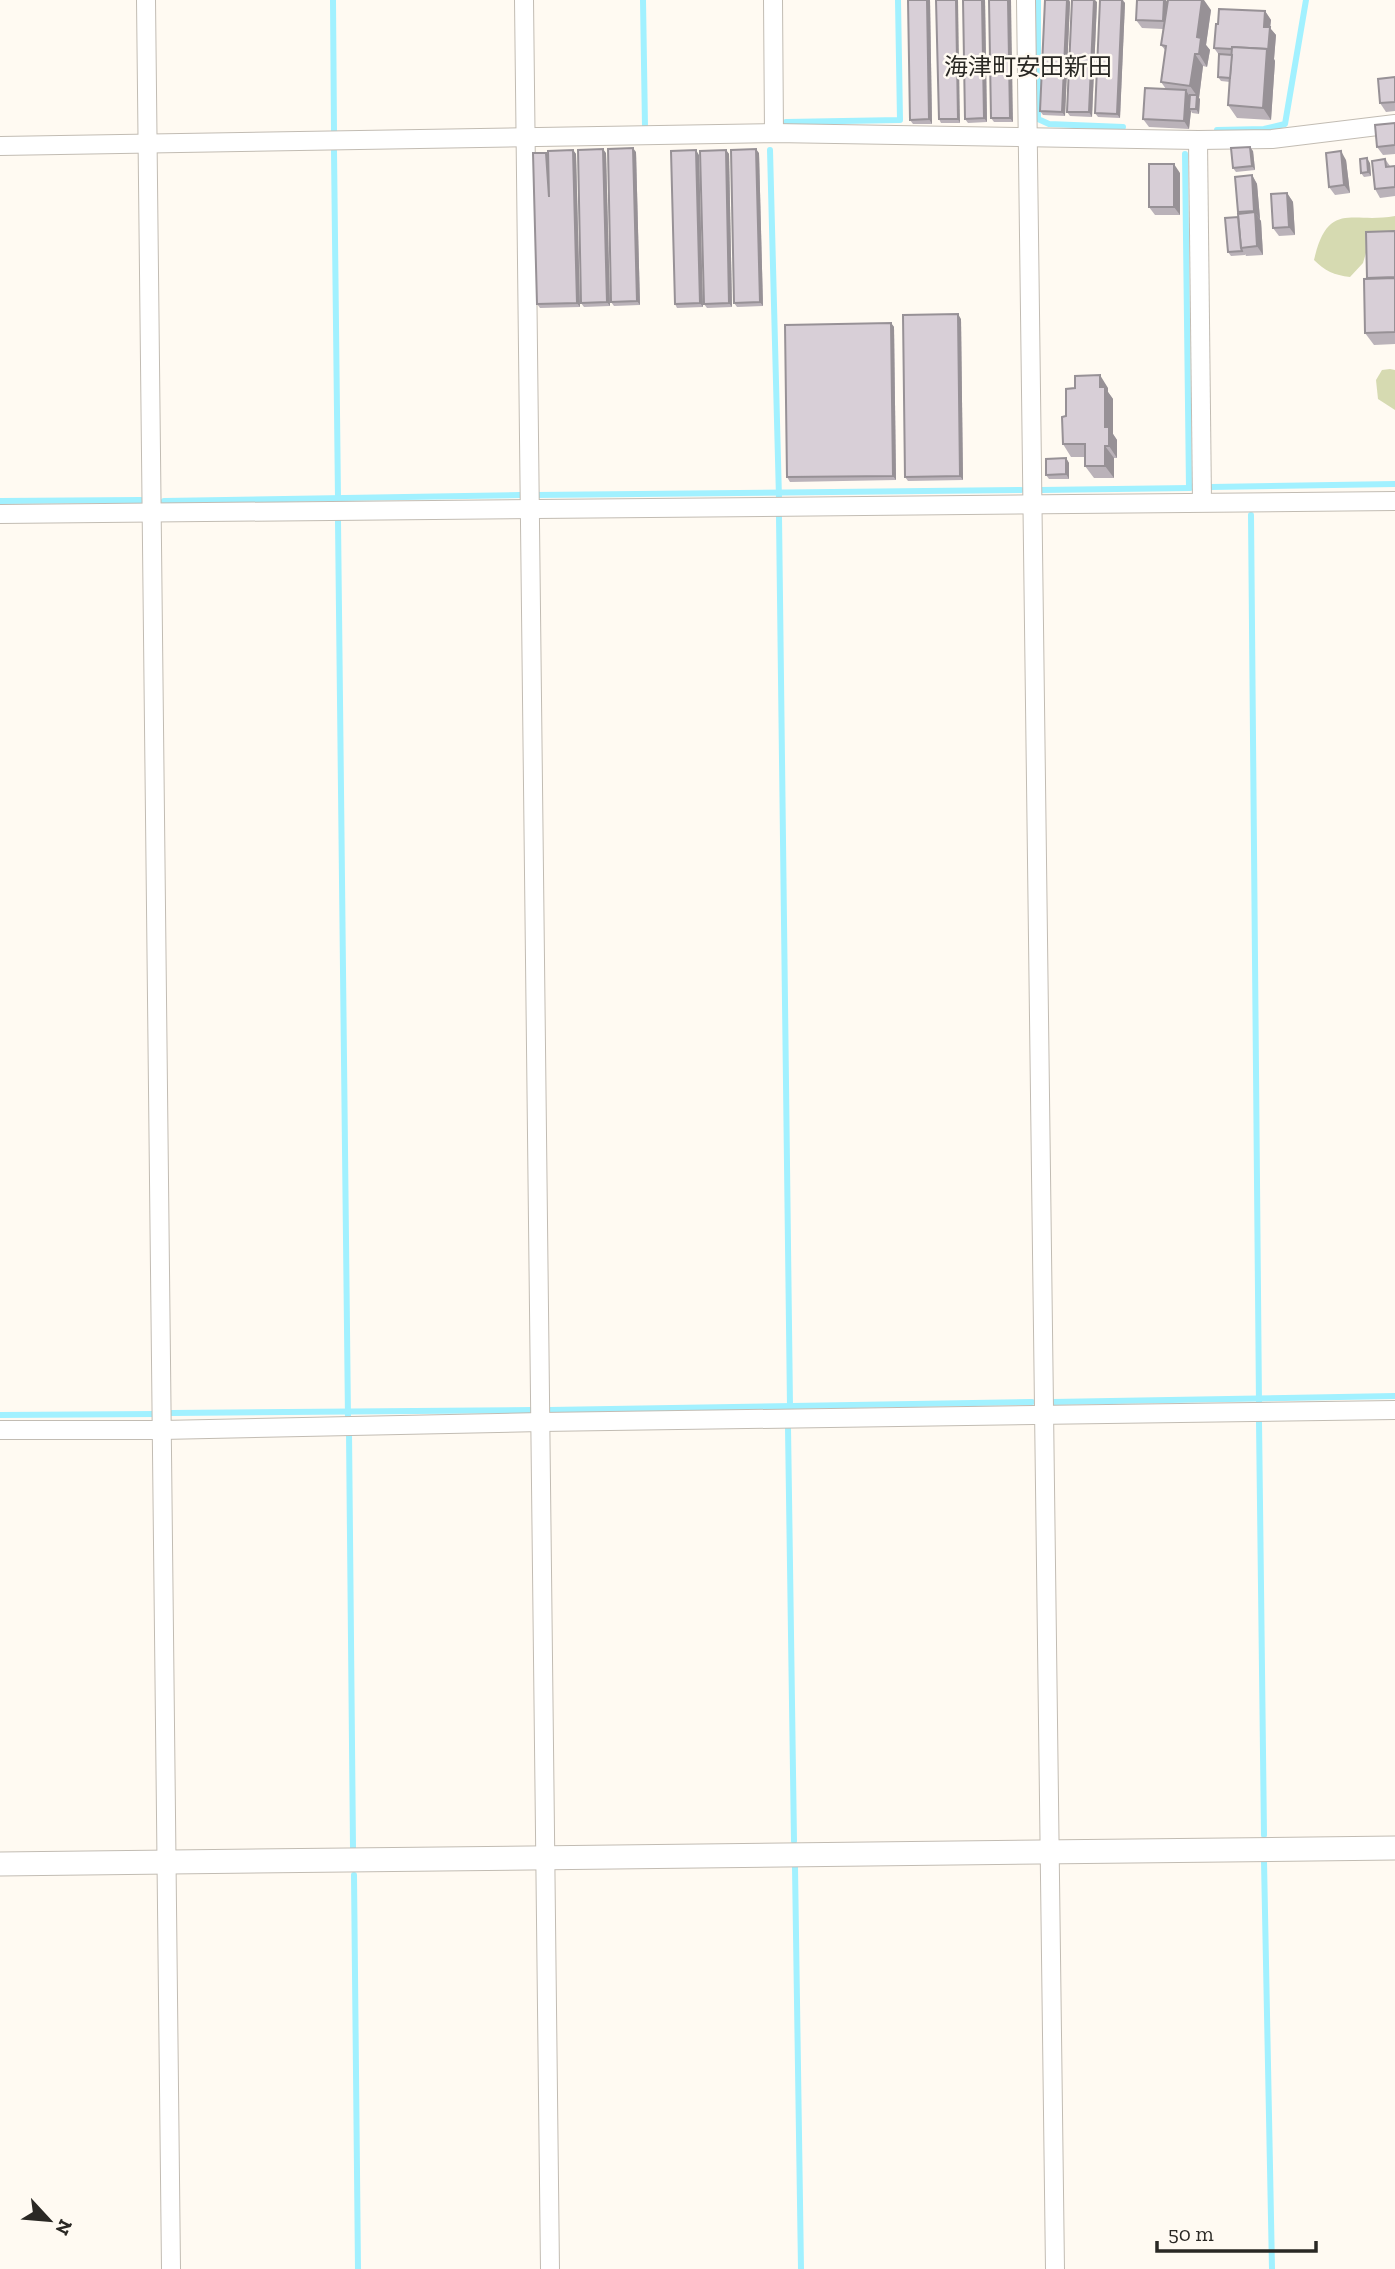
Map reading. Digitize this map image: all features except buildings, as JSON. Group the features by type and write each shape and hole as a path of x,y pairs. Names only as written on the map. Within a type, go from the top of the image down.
{"street":[{"path":"146,0 154,512 171,2269"},
{"path":"524,0 550,2269"},
{"path":"774,0 774,133"},
{"path":"1026,0 1055,2269"},
{"path":"0,146 774,133 1272,138 1395,124"},
{"path":"1198,139 1202,502"},
{"path":"0,514 1395,501"},
{"path":"0,1430 162,1430 1395,1410"},
{"path":"0,1864 1395,1848"}],"green space":[{"path":"1395,216 1395,234 1371,236 1363,263 1350,277 1330,272 1314,260 1326,229 1334,222 1343,218"},
{"path":"1382,370 1395,370 1395,410 1378,399 1376,380"}],"waterway":[{"path":"333,0 334,131"},
{"path":"643,0 645,127"},
{"path":"786,122 900,120 898,0"},
{"path":"1038,0 1038,119 1049,124 1123,127"},
{"path":"1217,130 1264,129 1285,124 1306,0"},
{"path":"770,150 779,498"},
{"path":"334,151 338,498"},
{"path":"1185,154 1189,488"},
{"path":"1211,487 1395,484"},
{"path":"1041,490 1190,488"},
{"path":"536,495 1021,490"},
{"path":"164,501 520,495"},
{"path":"0,501 141,500"},
{"path":"1251,515 1259,1403"},
{"path":"779,517 790,1406"},
{"path":"338,521 348,1418"},
{"path":"1052,1402 1395,1396"},
{"path":"549,1410 1032,1402"},
{"path":"172,1413 533,1410"},
{"path":"0,1415 156,1414"},
{"path":"1259,1421 1264,1835"},
{"path":"788,1427 794,1841"},
{"path":"349,1432 353,1848"},
{"path":"1264,1861 1272,2269"},
{"path":"795,1867 801,2269"},
{"path":"354,1875 358,2269"}],"district":[{"name":"海津町安田新田","path":"1028,66"}]}
